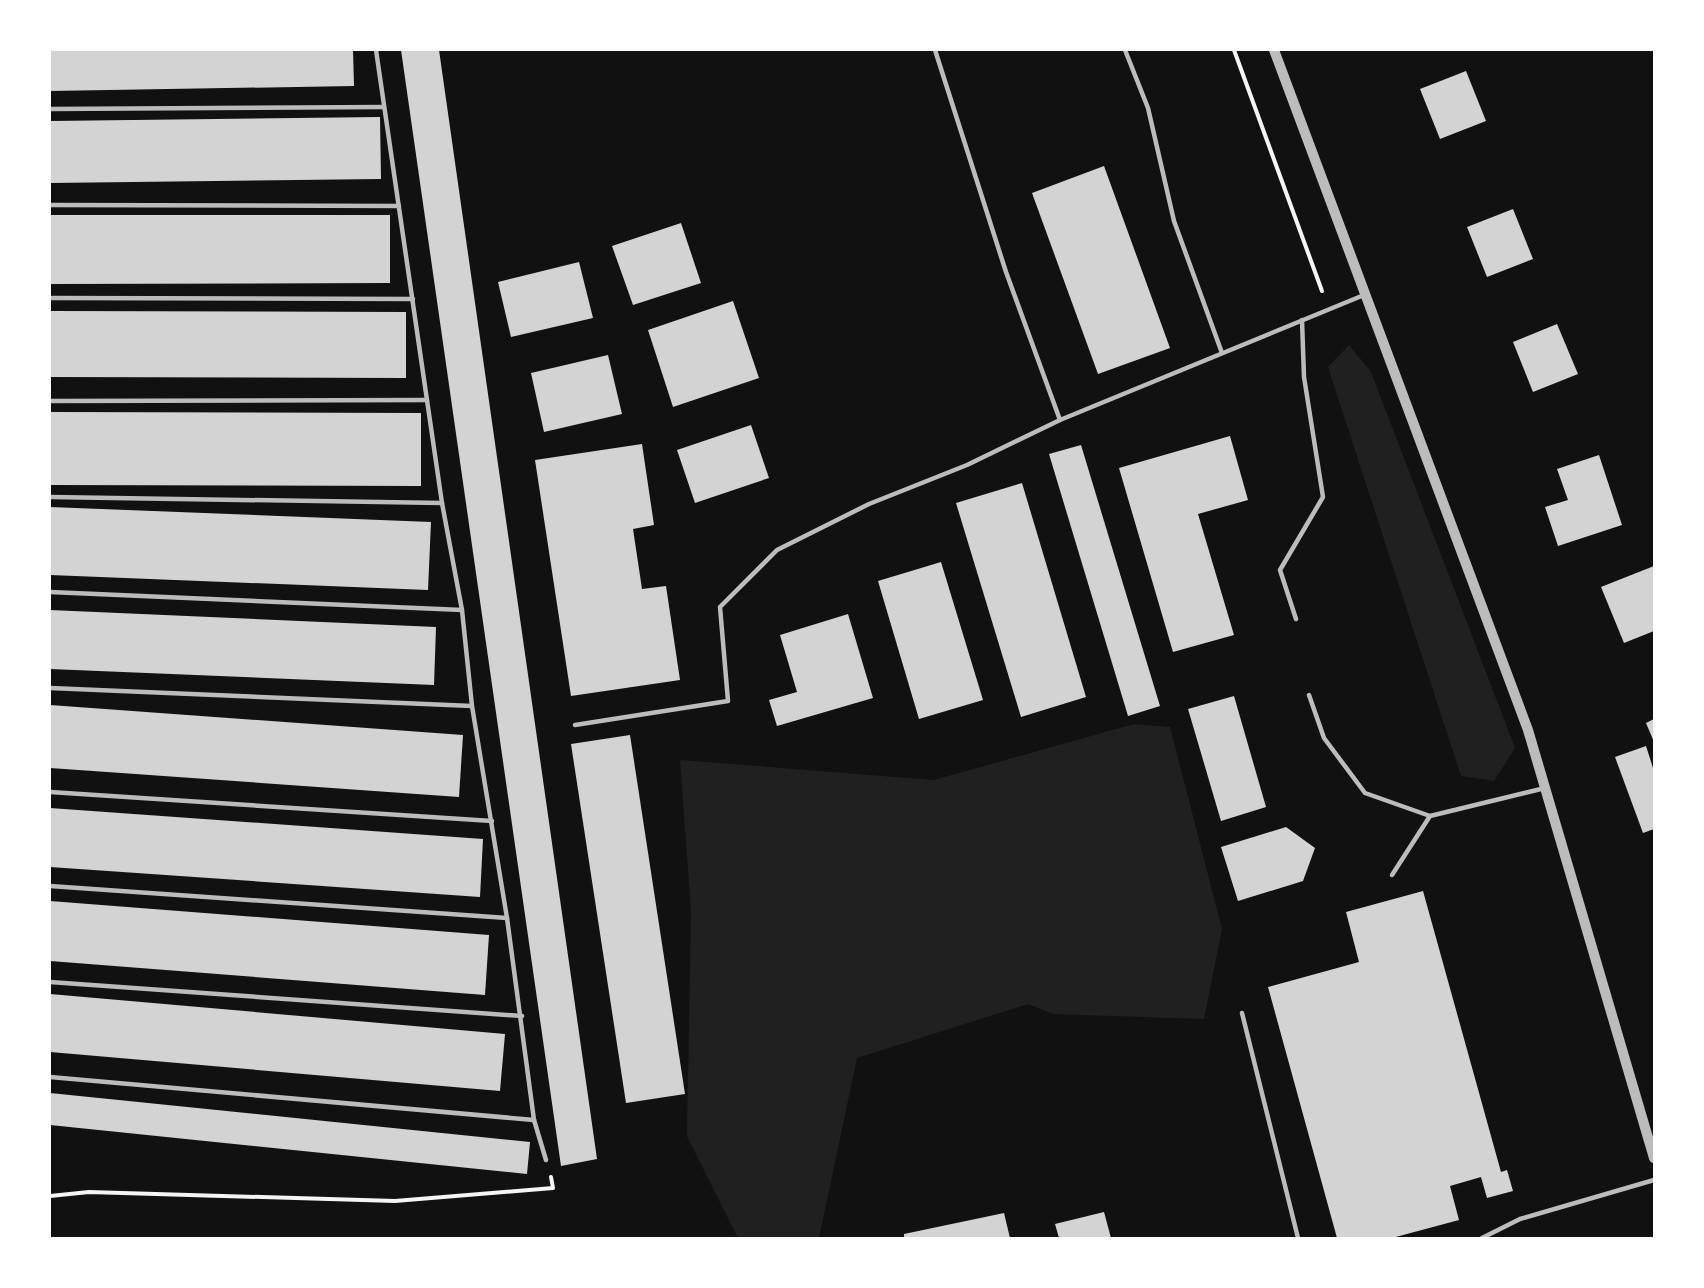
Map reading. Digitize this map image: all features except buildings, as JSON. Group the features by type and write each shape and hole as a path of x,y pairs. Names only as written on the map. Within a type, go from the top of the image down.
{"street":[{"path":"1274,50 1528,730 1654,1158"}],"lane":[{"path":"376,50 442,503 462,609 472,706 522,1016 534,1120 546,1160"},
{"path":"935,50 1006,272 1060,420"},
{"path":"1125,50 1148,108 1174,221 1222,353"},
{"path":"50,108 384,107"},
{"path":"50,205 399,206"},
{"path":"575,725 728,701 720,607 777,550 869,504 967,465 1060,420 1367,294"},
{"path":"50,298 413,299"},
{"path":"1296,619 1280,570 1323,497 1304,377 1302,320"},
{"path":"50,401 427,400"},
{"path":"50,496 442,503"},
{"path":"50,592 462,609"},
{"path":"50,688 472,706"},
{"path":"1309,695 1324,738 1365,793 1430,816 1545,788"},
{"path":"50,792 492,821"},
{"path":"1392,875 1430,816"},
{"path":"50,886 507,918"},
{"path":"50,982 522,1016"},
{"path":"1242,1013 1298,1239"},
{"path":"50,1077 534,1120"},
{"path":"1482,1239 1520,1219 1654,1180"}],"path":[{"path":"1234,50 1329,309"},
{"path":"50,1196 89,1192 395,1201 553,1188 546,1160"}],"shaded area":[{"path":"1349,345 1371,372 1515,748 1494,781 1461,776 1328,367"},
{"path":"1134,724 1170,727 1222,929 1204,1019 1053,1014 1028,1004 857,1058 819,1238 738,1238 687,1136 691,911 680,760 934,780"}]}
